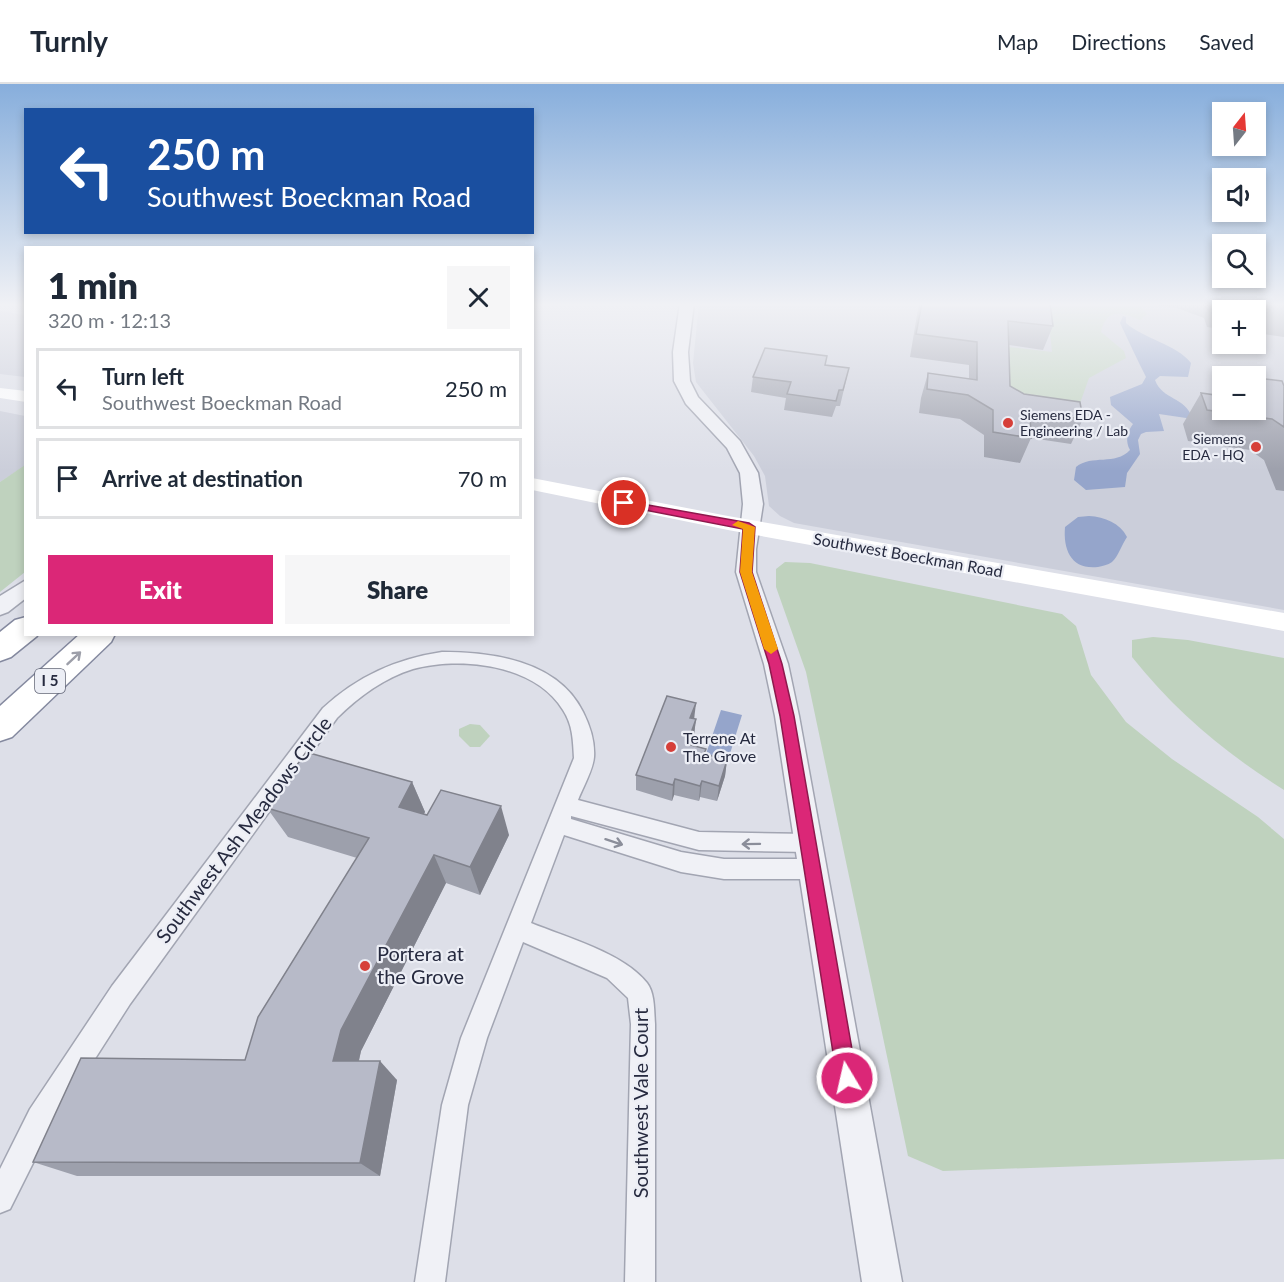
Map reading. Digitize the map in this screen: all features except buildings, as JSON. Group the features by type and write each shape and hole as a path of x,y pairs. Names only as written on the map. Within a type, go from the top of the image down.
{"highway":[{"path":"0,649 24,630"},
{"name":"I 5","path":"0,727 98,636"}],"main road":[{"path":"0,393 24,397"},
{"name":"Southwest Boeckman Road","path":"534,484 749,527 1284,622"}],"street":[{"path":"683,359 682,379 695,404 721,429 745,464 753,489 746,572 779,676 812,856 882,1282"},
{"path":"0,607 24,589"},
{"name":"Southwest Ash Meadows Circle","path":"0,1198 40,1119 121,995 330,713 374,680 417,662 458,657 504,663 536,675 566,700 581,733 584,758 482,1013 455,1105 441,1190 430,1282"},
{"path":"562,815 681,862 724,869 812,856"},
{"name":"Southwest Vale Court","path":"516,928 615,970 639,992 643,1059 640,1282"}],"shaded area":[{"path":"0,359 24,359 24,377 0,374"},
{"path":"693,359 1284,359 1284,610 794,523 780,516 769,506 765,476 754,456 696,382"},
{"path":"0,411 24,416 24,466 0,482"}],"green space":[{"path":"1009,359 1124,359 1089,378 1079,406 1025,409 1009,385"},
{"path":"24,466 24,573 0,592 0,482"},
{"path":"785,562 810,563 1062,614 1076,626 1091,675 1126,722 1172,759 1258,817 1284,839 1284,1159 943,1171 908,1156 806,672 776,587 776,569"},
{"path":"1153,637 1188,640 1284,658 1284,790 1221,746 1183,713 1148,677 1132,657 1132,640"},
{"path":"470,724 480,725 490,736 480,747 470,747 459,736 459,729"}],"water":[{"path":"1137,359 1187,359 1191,363 1188,377 1160,376 1155,380 1163,392 1189,411 1193,419 1159,414 1164,431 1141,434 1138,440 1140,454 1127,473 1125,487 1086,490 1074,480 1076,467 1089,461 1117,458 1130,450 1127,437 1133,424 1111,405 1110,397 1142,384 1146,377"},
{"path":"1089,516 1111,522 1127,537 1114,560 1107,565 1089,567 1082,565 1071,557 1068,551 1065,527 1078,517"},
{"path":"721,710 742,715 728,760 706,754"}],"slow traffic":[{"path":"738,525 749,527 745,559 746,572 771,649"}],"place":[{"name":"Siemens EDA - Engineering / Lab","path":"1008,423"},
{"name":"Siemens EDA - HQ","path":"1256,447"},
{"name":"Terrene At The Grove","path":"671,747"},
{"name":"Portera at the Grove","path":"365,966"}],"route":[{"path":"624,503 749,527 745,559 746,572 776,664 787,716 812,855 847,1078"}]}
